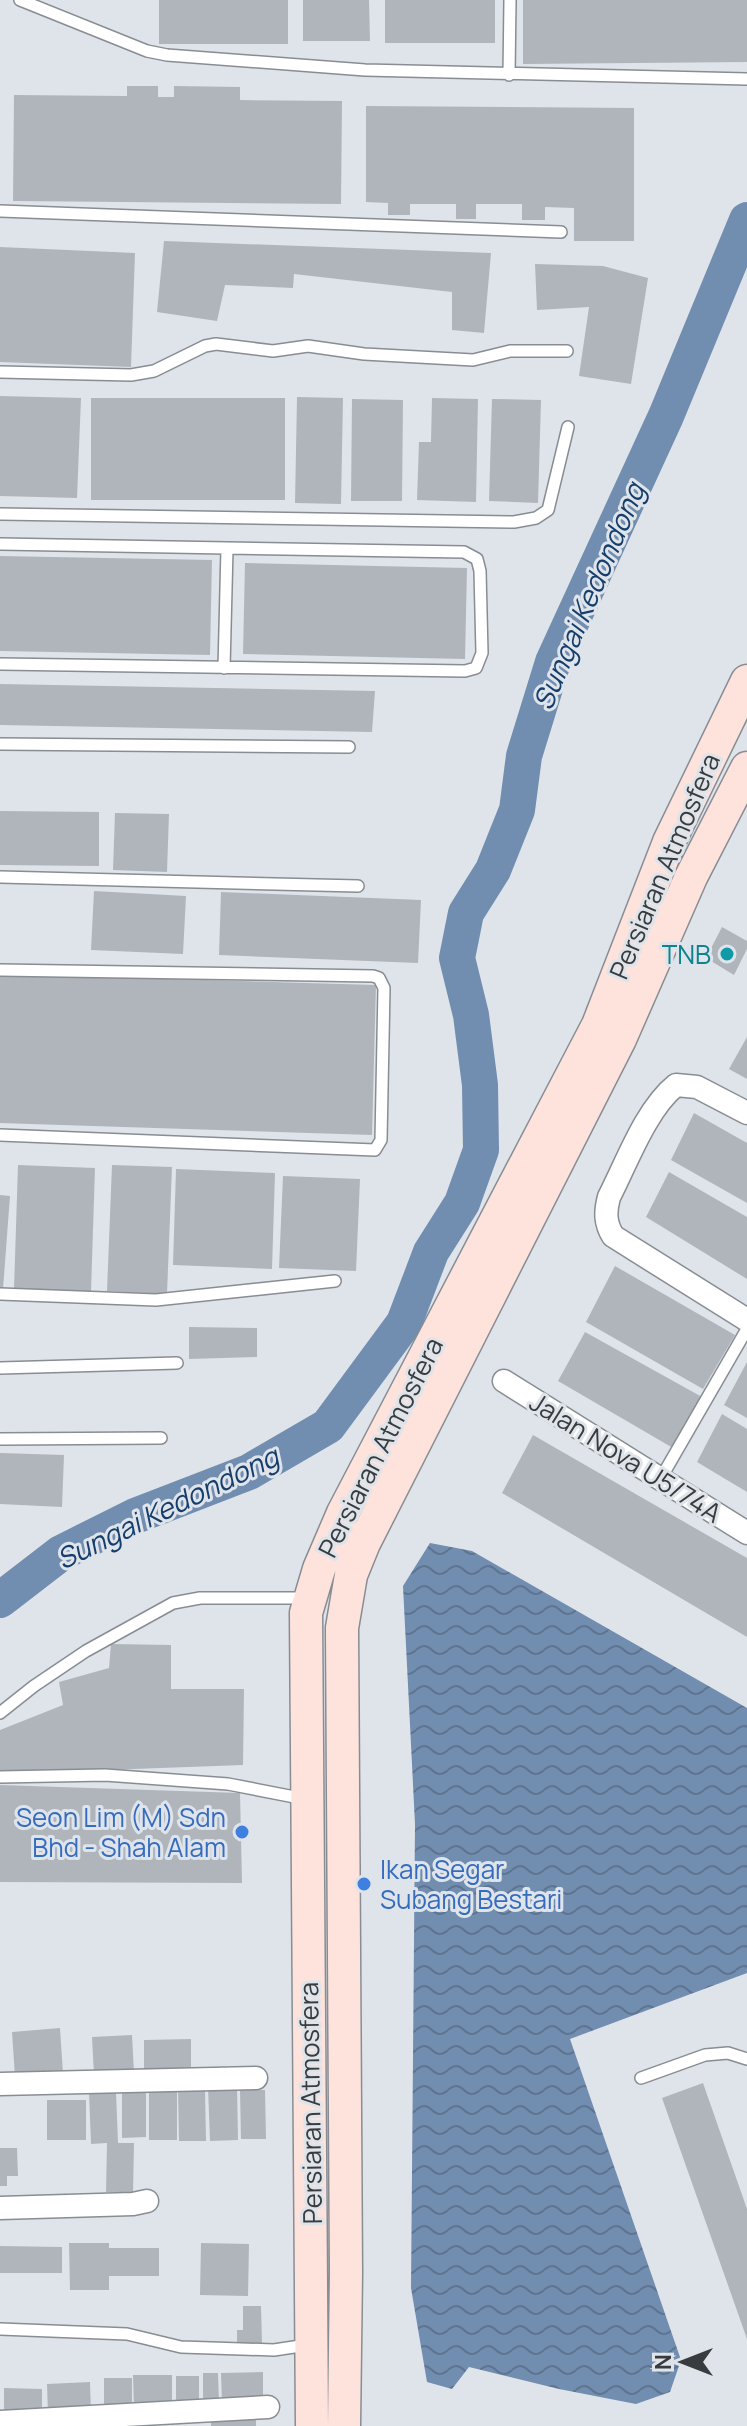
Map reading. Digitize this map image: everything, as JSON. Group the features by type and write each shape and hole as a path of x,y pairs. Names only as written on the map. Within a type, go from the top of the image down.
{"street":[{"name":"Persiaran Atmosfera","path":"312,2426 306,1613 343,1513 598,1025 669,842 747,681"},
{"name":"Persiaran Atmosfera","path":"344,2426 346,2241 342,1628 351,1575 364,1543 620,1039 696,866 747,768"},
{"path":"747,1113 697,1087 676,1085 653,1111 609,1197 606,1219 613,1236 747,1320"},
{"name":"Jalan Nova U5/74A","path":"504,1381 747,1533"},
{"path":"0,2084 256,2078"},
{"path":"0,2208 147,2201"},
{"path":"0,2422 268,2407"}],"lane":[{"path":"20,0 147,51 167,55 365,70 747,79"},
{"path":"509,75 510,0"},
{"path":"0,211 561,232"},
{"path":"0,372 131,375 154,371 205,346 216,344 273,351 308,346 393,357 473,360 510,351 567,351"},
{"path":"0,514 514,522 536,518 548,510 568,427"},
{"path":"0,544 470,554 477,559 480,571 482,653 476,668 465,671 0,664"},
{"path":"224,668 227,549"},
{"path":"0,744 349,747"},
{"path":"0,877 358,886"},
{"path":"0,970 373,976 379,978 384,988 381,1140 375,1150 0,1135"},
{"path":"0,1294 156,1300 335,1281"},
{"path":"661,1478 747,1329"},
{"path":"0,1368 177,1363"},
{"path":"0,1439 161,1438"},
{"path":"0,1713 86,1651 173,1603 200,1598 311,1598"},
{"path":"0,1777 105,1775 212,1783 306,1799"},
{"path":"641,2078 705,2055 728,2053 747,2059"},
{"path":"0,2329 127,2334 181,2347 274,2350 312,2345"}],"water":[{"path":"430,1543 472,1551 747,1708 747,1973 570,2039 681,2360 670,2392 636,2404 469,2367 452,2389 427,2382 411,2288 415,1824 403,1586"}],"building":[{"path":"159,0 288,0 288,44 159,44"},
{"path":"303,0 369,0 370,41 303,41"},
{"path":"385,0 495,0 495,43 385,43"},
{"path":"523,0 747,0 747,62 523,64"},
{"path":"127,86 158,86 158,97 174,97 174,86 240,87 240,100 342,101 341,204 13,201 14,95 127,96"},
{"path":"366,106 634,108 634,241 574,241 574,208 545,207 545,220 522,220 522,204 476,204 476,219 456,219 456,204 410,204 410,215 388,215 388,203 366,202"},
{"path":"164,241 491,253 484,333 452,330 452,292 294,274 293,288 225,285 217,321 157,312"},
{"path":"0,247 135,253 131,367 0,362"},
{"path":"535,264 603,266 648,278 631,384 579,376 589,307 537,310"},
{"path":"0,396 81,398 77,498 0,496"},
{"path":"297,397 343,398 341,504 295,503"},
{"path":"91,398 285,398 285,500 91,500"},
{"path":"432,398 478,399 476,502 417,500 419,442 431,442"},
{"path":"352,399 403,400 402,501 351,501"},
{"path":"492,399 541,400 538,503 489,501"},
{"path":"0,556 212,560 210,655 0,651"},
{"path":"245,563 467,568 465,659 243,654"},
{"path":"0,684 375,691 372,732 0,725"},
{"path":"0,811 99,812 99,866 0,865"},
{"path":"115,813 169,814 167,872 113,870"},
{"path":"94,891 186,896 183,954 91,950"},
{"path":"221,892 421,900 418,963 219,955"},
{"name":"TNB","path":"722,927 747,941 747,949 734,975 706,958"},
{"path":"0,974 376,985 372,1135 0,1123"},
{"path":"747,1037 747,1079 729,1069"},
{"path":"694,1113 747,1143 747,1203 671,1160"},
{"path":"18,1165 95,1168 91,1292 14,1289"},
{"path":"112,1165 172,1167 167,1294 107,1291"},
{"path":"176,1169 275,1173 272,1269 173,1265"},
{"path":"669,1172 747,1217 747,1279 646,1217"},
{"path":"283,1176 360,1179 356,1271 279,1268"},
{"path":"0,1195 10,1196 3,1289 0,1289"},
{"path":"615,1266 735,1335 703,1389 586,1322"},
{"path":"189,1327 257,1328 257,1357 189,1359"},
{"path":"585,1332 702,1397 673,1448 558,1381"},
{"path":"747,1362 747,1418 724,1405"},
{"path":"722,1414 747,1429 747,1492 697,1462"},
{"path":"533,1435 747,1558 747,1637 502,1493"},
{"path":"0,1453 64,1455 62,1507 0,1504"},
{"path":"111,1644 171,1645 171,1689 244,1689 243,1765 106,1770 105,1775 0,1780 0,1730 63,1705 59,1682 109,1668"},
{"path":"0,1785 240,1793 242,1883 0,1882"},
{"path":"60,2028 63,2074 15,2077 12,2032"},
{"path":"132,2035 134,2073 94,2075 92,2037"},
{"path":"191,2039 191,2070 144,2071 144,2040"},
{"path":"703,2083 747,2209 747,2339 662,2098"},
{"path":"237,2086 238,2140 210,2141 208,2087"},
{"path":"178,2088 205,2088 206,2141 179,2141"},
{"path":"122,2090 146,2090 146,2137 122,2138"},
{"path":"149,2090 177,2090 177,2140 149,2140"},
{"path":"240,2090 265,2090 266,2139 241,2139"},
{"path":"89,2092 116,2092 118,2143 134,2143 133,2192 106,2192 107,2143 91,2144"},
{"path":"47,2100 86,2100 86,2140 47,2140"},
{"path":"0,2148 17,2148 18,2176 7,2176 7,2186 0,2186"},
{"path":"69,2243 109,2243 109,2248 159,2248 159,2276 109,2276 109,2290 70,2290"},
{"path":"201,2243 249,2244 248,2296 200,2295"},
{"path":"0,2246 62,2247 62,2273 0,2273"},
{"path":"243,2306 261,2306 262,2343 237,2343 237,2330 243,2330"},
{"path":"263,2372 263,2403 222,2403 221,2373"},
{"path":"203,2373 218,2373 219,2403 203,2404"},
{"path":"133,2375 172,2375 172,2409 134,2409"},
{"path":"176,2376 199,2376 199,2404 176,2404"},
{"path":"104,2378 132,2378 132,2411 104,2412"},
{"path":"90,2382 91,2413 48,2415 47,2384"},
{"path":"4,2388 42,2389 42,2415 4,2415"},
{"path":"256,2418 256,2426 211,2426 211,2419"}],"waterway":[{"name":"Sungai Kedondong","path":"0,1600 61,1553 135,1516 249,1472 328,1426 404,1323 431,1252 462,1203 481,1150 480,1085 471,1015 457,958 466,913 493,870 517,810 524,756 553,662 666,416 747,220"}],"place":[{"name":"TNB","path":"727,954"},
{"name":"Seon Lim (M) Sdn Bhd - Shah Alam","path":"242,1832"},
{"name":"Ikan Segar Subang Bestari","path":"364,1884"}]}
